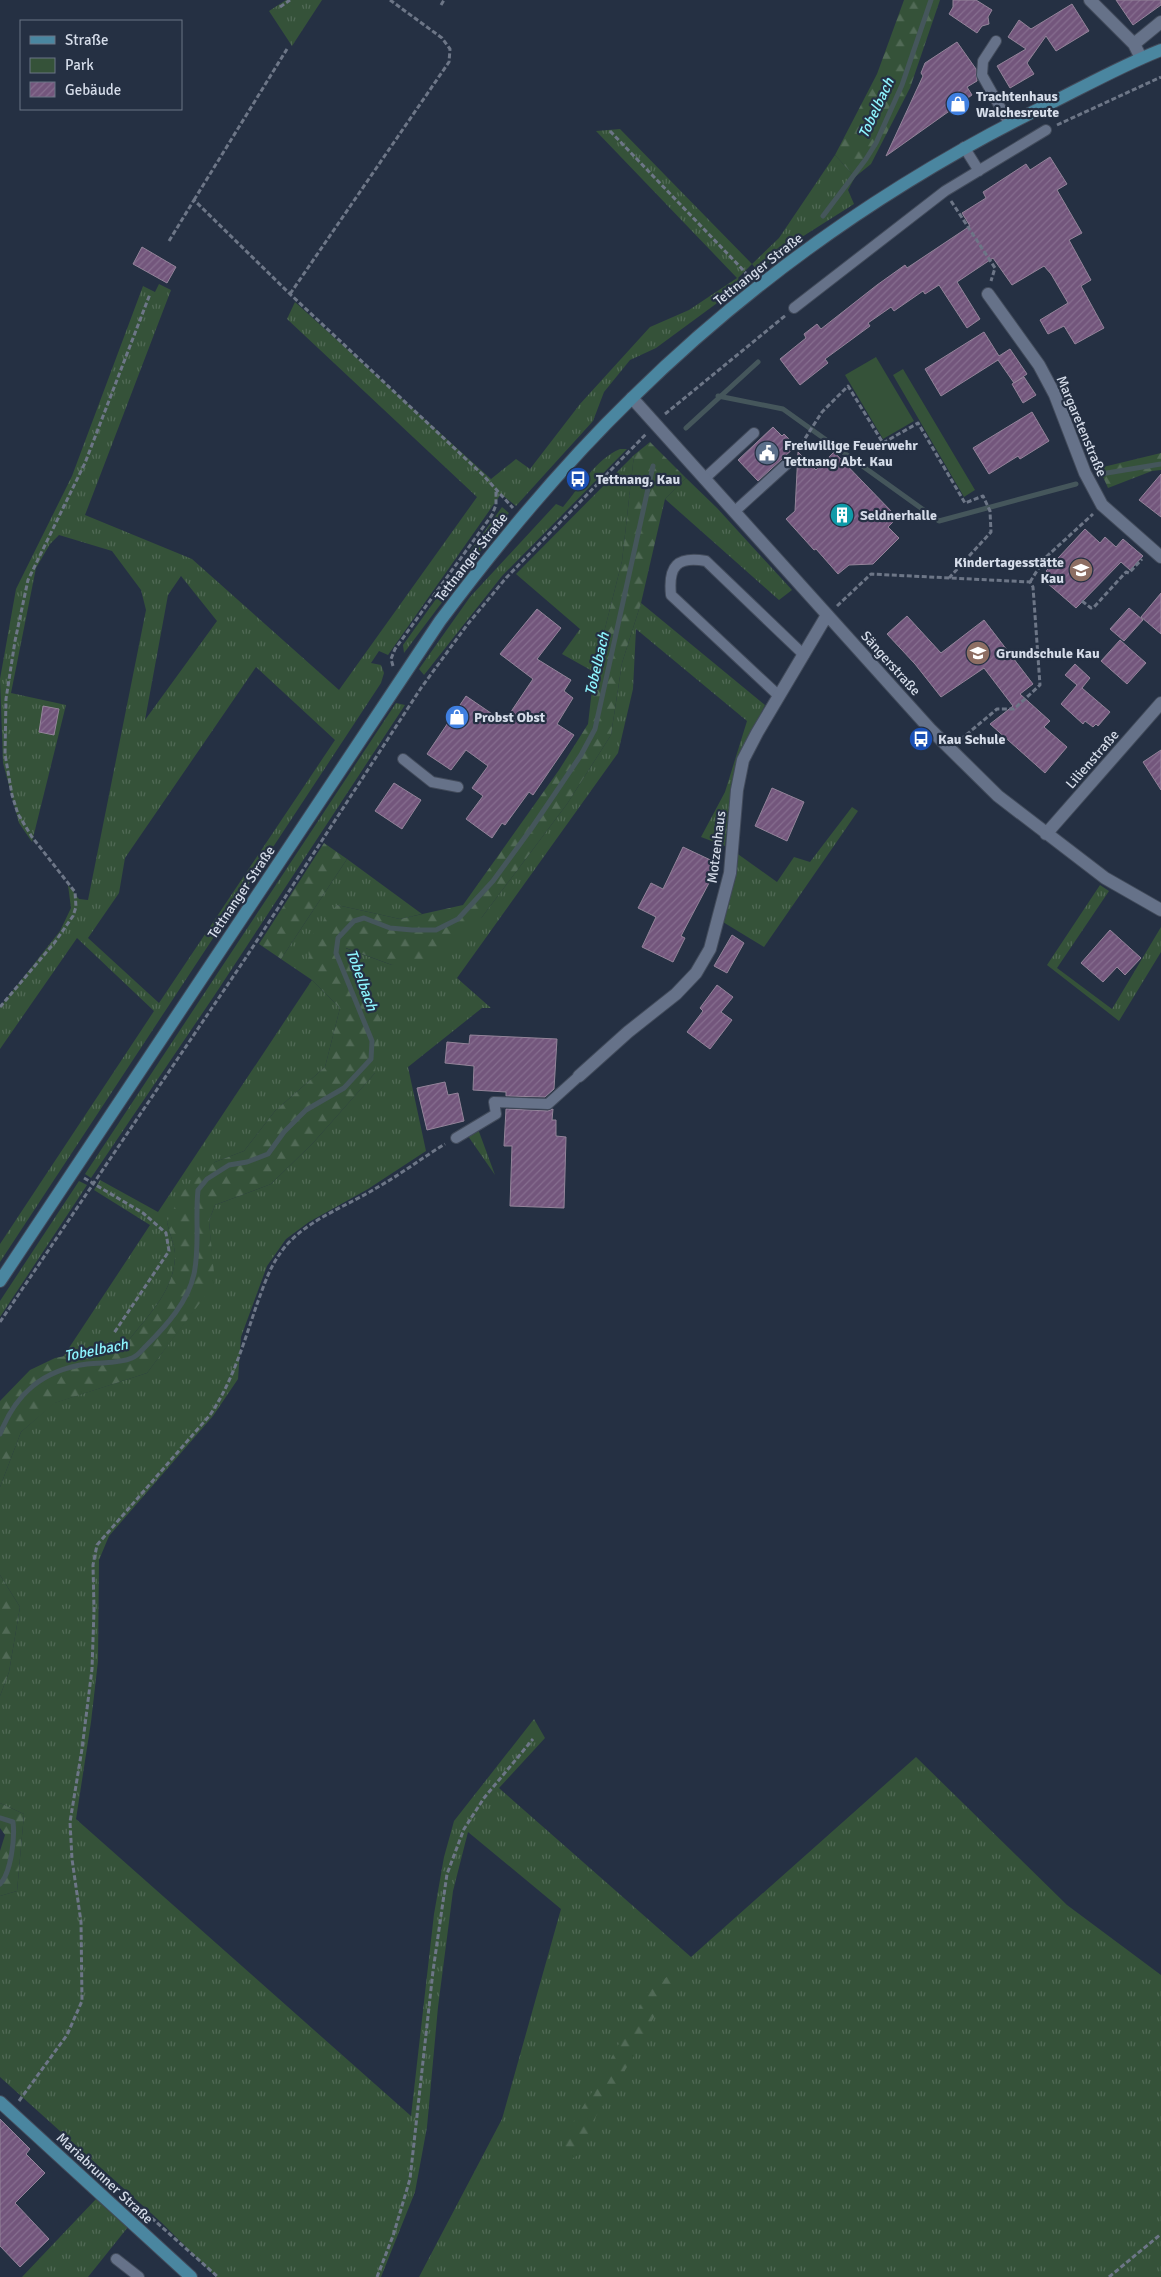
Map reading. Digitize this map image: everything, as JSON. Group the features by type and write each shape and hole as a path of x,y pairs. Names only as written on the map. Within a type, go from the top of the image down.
{"main road":[{"name":"Tettnanger Straße","path":"0,1281 402,676 452,606 522,516 567,465 678,354 753,291 836,228 964,147 1141,58 1161,50"},
{"name":"Mariabrunner Straße","path":"0,2102 191,2277"}],"street":[{"path":"1090,0 1134,44 1141,58"},
{"path":"1134,44 1161,22"},
{"name":"Margaretenstraße","path":"988,294 1039,365 1055,394 1085,473 1102,505 1156,553"},
{"name":"Sängerstraße","path":"632,398 704,480 950,749 998,796 1106,878 1161,910"},
{"name":"Motzenhaus","path":"579,1076 628,1032 676,994 696,973 710,949 730,873 737,790 743,760 827,615"},
{"name":"Lilienstraße","path":"1046,834 1161,703"}],"lane":[{"path":"996,41 983,61 982,75 1010,123"},
{"path":"794,308 945,191 1046,130"},
{"path":"964,147 979,171"},
{"path":"704,480 754,433"},
{"path":"734,512 789,462"},
{"path":"779,696 671,595 669,580 676,566 690,558 706,561 804,655"},
{"path":"402,758 432,782 458,787"},
{"path":"456,1138 496,1114 494,1102 548,1104 579,1076"},
{"path":"116,2259 139,2277"}],"path":[{"path":"280,7 290,0"},
{"path":"290,294 449,62 450,49 442,38 390,0"},
{"path":"441,5 444,0"},
{"path":"169,241 287,49"},
{"path":"1046,130 1161,77"},
{"path":"610,131 745,272 753,291"},
{"path":"945,191 995,268 988,294"},
{"path":"194,200 290,294 483,475 496,491 522,516"},
{"path":"0,1007 55,942 73,916 76,907 75,892 32,837 18,814 12,794 6,754 6,699 15,641 28,580 85,463 150,294"},
{"path":"0,1322 92,1183 245,959 421,688 466,625 506,578 656,425 672,406 794,308"},
{"path":"789,462 822,412 848,386 883,443 918,423 965,503 983,496 990,511 991,532 948,578"},
{"path":"402,676 392,665 391,660 395,649 486,526 496,505 496,491"},
{"path":"1030,582 1046,558 1078,526"},
{"path":"1082,601 1091,608 1094,608 1126,572 1129,574 1156,553"},
{"path":"827,615 871,574 1030,582"},
{"path":"950,749 997,710 1014,709 1040,686 1033,587 1030,582"},
{"path":"10,2111 46,2066 67,2035 82,2001 80,1922 72,1859 70,1822 82,1749 92,1668 93,1565 97,1545 210,1415 222,1397 232,1376 264,1286 278,1256 291,1240 310,1226 391,1180 456,1138"},
{"path":"92,1183 143,1213 166,1233 170,1251 114,1333"},
{"path":"377,2277 393,2236 410,2179 433,1970 447,1874 464,1829 484,1798 533,1739"},
{"path":"1109,2277 1161,2234"}],"green space":[{"path":"286,0 322,0 292,46 269,11"},
{"path":"904,0 940,0 910,88 871,164 855,177 835,155 877,74"},
{"path":"620,129 752,264 738,278 743,284 656,348 630,360 604,392 593,421 516,506 501,494 388,655 379,651 371,663 381,665 384,673 381,683 0,1262 0,1244 154,1011 77,938 0,1049 0,1007 60,931 71,908 68,885 79,899 88,900 146,610 141,590 112,551 59,535 50,544 36,568 11,693 66,705 32,842 19,823 3,763 0,679 16,589 72,476 143,286 155,292 159,284 171,290 85,515 192,559 339,690 477,497 287,319 295,302 491,479 516,459 530,469 580,404 650,327 689,310 737,278 596,131","holes":["181,576 217,621 145,720 168,595","256,667 335,740 159,1003 88,938 119,893 125,858"]},
{"path":"835,155 855,177 848,190 854,204 794,242 758,271 752,264 779,238"},
{"path":"876,357 914,421 883,439 845,375"},
{"path":"903,369 975,490 964,497 893,375"},
{"path":"650,442 686,478 665,499 641,603 622,663 611,735 567,804 482,917 433,961 392,965 346,948 346,958 381,1018 375,1073 313,1143 271,1184 215,1205 209,1221 215,1283 147,1373 55,1403 21,1432 0,1487 0,1401 30,1370 55,1358 126,1344 159,1302 171,1279 175,1253 167,1222 183,1191 215,1162 244,1151 275,1111 325,1067 340,1008 312,980 307,941 337,905 400,919 463,905 559,770 588,724 594,672 622,561 634,455"},
{"path":"620,449 627,449 502,576 424,675 419,669 470,597 556,504 563,507 596,467"},
{"path":"1161,453 1161,470 1152,471 1108,488 1099,468"},
{"path":"634,455 622,561 594,672 562,654 580,629 516,574"},
{"path":"686,478 717,508 792,590 779,600 665,499"},
{"path":"502,507 509,513 404,653 403,645"},
{"path":"641,603 765,705 748,739 730,803 725,846 701,837 725,792 747,721 636,629 633,689 618,753 457,978 491,1008 482,1008 408,1067 426,1151 368,1189 309,1222 286,1239 267,1266 241,1337 238,1379 213,1416 109,1536 99,1560 98,1661 76,1819 411,2116 434,1914 444,1857 454,1821 534,1719 545,1738 499,1788 691,1957 916,1757 1067,1905 1161,1975 1161,2277 419,2277 502,2119 561,1909 468,1832 453,1891 438,2007 427,2127 415,2192 381,2277 216,2277 162,2223 0,2077 0,1896 17,1891 24,1814 0,1803 0,1696 9,1672 20,1607 0,1575 0,1487 21,1432 54,1403 147,1373 214,1283 209,1221 215,1205 271,1184 313,1143 375,1073 361,985 346,958 345,948 392,965 482,917 567,804 611,735 622,663"},
{"path":"396,703 405,705 214,996 91,1178 85,1174"},
{"path":"852,807 858,811 764,947 718,919 735,852 777,882 794,857 810,862"},
{"path":"324,843 347,859 281,959 259,944"},
{"path":"347,859 422,914 400,919 337,905 312,980 281,959"},
{"path":"1100,885 1109,891 1057,968 1112,1009 1161,927 1161,952 1119,1021 1047,965"},
{"path":"312,980 340,1008 325,1067 275,1111 244,1151 215,1162 167,1222 175,1253 171,1279 159,1302 126,1344 63,1357 150,1225 94,1190 100,1180 158,1212"},
{"path":"478,1129 495,1175 468,1136"},
{"path":"79,1181 87,1185 0,1317 0,1301"},
{"path":"0,1575 20,1607 9,1672 0,1696"},
{"path":"0,1803 24,1814 17,1891 0,1896 0,1851 5,1835 0,1828"},
{"path":"668,1976 672,1982 634,2056 596,2116 580,2154 571,2159 561,2154 563,2138 594,2089 648,1991"},
{"path":"96,2199 128,2227 88,2277 22,2277"}],"building":[{"path":"953,0 976,0 992,10 988,17 989,24 982,26 977,33 949,14 953,7"},
{"path":"1116,0 1161,0 1161,5 1133,25"},
{"path":"1072,4 1089,31 1056,51 1046,36 1027,63 1034,74 1010,88 997,66 1026,49 1008,37 1019,20 1031,29"},
{"path":"957,42 976,69 977,81 967,87 972,95 886,156 923,76 921,73 925,63"},
{"path":"1050,157 1067,184 1057,190 1082,233 1069,240 1091,280 1081,286 1104,328 1075,344 1064,326 1048,334 1040,320 1068,303 1051,274 1044,266 1012,285 993,258 957,282 980,319 967,328 939,285 925,294 923,291 894,311 891,307 868,323 870,326 825,359 828,363 800,385 780,359 806,338 804,334 817,324 821,329 905,265 907,268 970,226 962,213 986,198 983,192 1026,164 1030,170"},
{"path":"142,247 176,267 167,283 133,264"},
{"path":"984,332 999,356 1010,349 1027,374 1014,383 998,360 941,396 925,369"},
{"path":"1024,377 1036,395 1023,403 1012,384"},
{"path":"1032,412 1049,441 1020,459 1018,456 989,474 973,448"},
{"name":"Freiwillige Feuerwehr Tettnang Abt. Kau","path":"773,427 782,436 784,434 796,446 758,481 738,460"},
{"name":"Seldnerhalle","path":"798,452 816,470 834,452 892,512 895,520 888,527 899,538 873,564 849,565 838,574 786,519 795,511"},
{"path":"1161,474 1161,517 1139,500"},
{"name":"Kindertagesstätte Kau","path":"1085,529 1100,543 1105,537 1116,547 1123,539 1143,556 1130,570 1121,562 1076,608 1046,582 1052,576 1046,571"},
{"path":"1161,593 1161,634 1141,617"},
{"path":"1129,608 1143,620 1124,641 1110,629"},
{"path":"537,609 561,628 537,659 571,680 564,691 573,698 557,724 574,735 533,795 529,792 505,825 502,823 492,838 466,819 483,796 472,788 488,766 466,750 451,770 427,754 466,696 504,722 533,679 500,654"},
{"path":"907,616 941,653 984,620 1033,684 1020,694 1050,721 1044,727 1067,747 1045,773 990,724 1013,706 984,668 941,697 915,664 887,634"},
{"path":"1120,640 1146,663 1127,684 1101,661"},
{"path":"1075,664 1090,678 1082,688 1110,712 1098,726 1096,724 1093,727 1085,721 1083,724 1061,704 1077,685 1065,675"},
{"path":"43,706 59,709 54,735 39,732"},
{"path":"1161,750 1161,790 1143,762"},
{"path":"394,783 421,800 402,829 375,811"},
{"path":"772,788 804,802 787,841 755,826"},
{"path":"683,847 719,864 681,936 685,938 673,962 642,947 656,917 638,908 651,883 663,889"},
{"path":"1110,930 1141,958 1125,975 1117,967 1103,982 1081,963"},
{"path":"732,935 744,943 727,973 714,966"},
{"path":"717,985 733,997 721,1012 732,1020 710,1049 687,1032 703,1011 700,1008"},
{"path":"470,1035 557,1039 554,1089 545,1097 506,1096 506,1092 473,1090 474,1066 445,1063 447,1042 469,1044"},
{"path":"445,1082 448,1095 458,1093 464,1121 427,1130 417,1088"},
{"path":"506,1109 548,1111 553,1109 552,1120 556,1120 556,1136 566,1137 564,1208 510,1206 512,1146 504,1146"},
{"path":"0,2119 30,2149 26,2154 45,2173 15,2203 49,2239 20,2267 0,2246"}],"waterway":[{"name":"Tobelbach","path":"823,216 876,143 902,85 931,0"},
{"name":"Tobelbach","path":"686,428 758,362"},
{"path":"718,396 783,409 939,521 1076,484"},
{"path":"1101,474 1161,464"},
{"name":"Tobelbach","path":"0,1434 14,1407 23,1395 44,1378 71,1367 127,1360 140,1353 175,1313 191,1284 197,1253 198,1190 207,1179 229,1165 247,1162 268,1154 284,1132 306,1110 344,1088 371,1059 372,1041 336,953 338,938 354,921 364,918 390,928 412,930 436,930 458,919 493,881 581,755 595,729 653,466"},
{"name":"Tobelbach","path":"0,1818 13,1822 13,1846 7,1872 0,1884"}],"place":[{"name":"Trachtenhaus Walchesreute","path":"958,104"},
{"name":"Freiwillige Feuerwehr Tettnang Abt. Kau","path":"767,453"},
{"name":"Tettnang, Kau","path":"578,479"},
{"name":"Seldnerhalle","path":"842,515"},
{"name":"Kindertagesstätte Kau","path":"1081,570"},
{"name":"Grundschule Kau","path":"978,653"},
{"name":"Probst Obst","path":"457,717"},
{"name":"Kau Schule","path":"921,739"}]}
